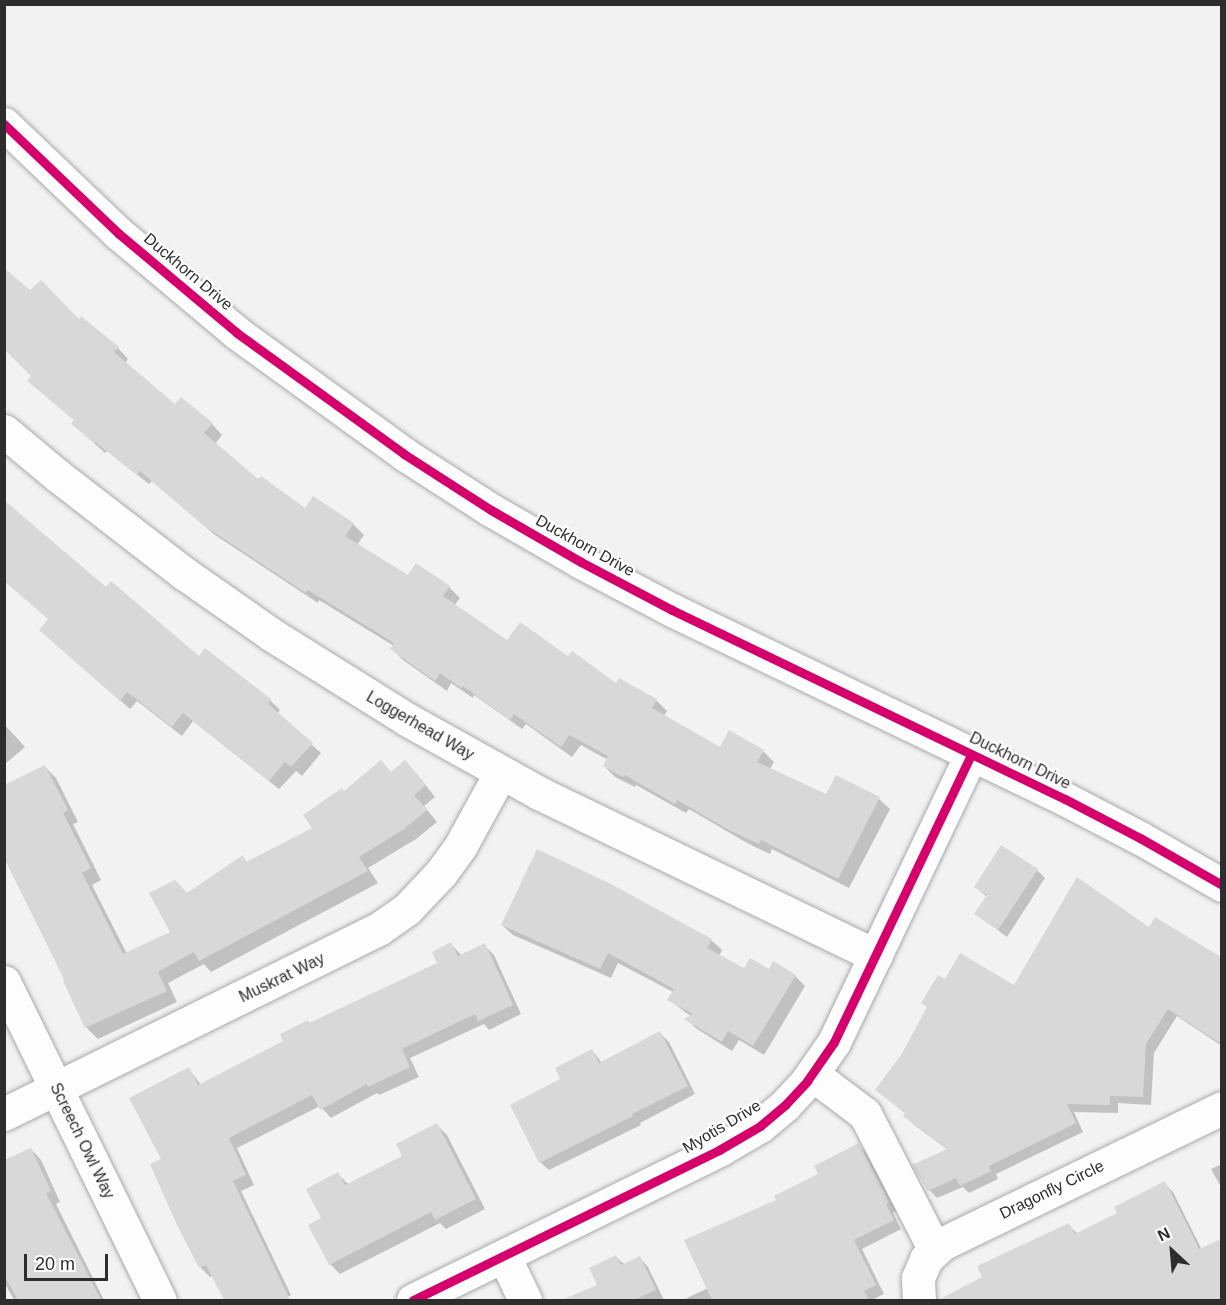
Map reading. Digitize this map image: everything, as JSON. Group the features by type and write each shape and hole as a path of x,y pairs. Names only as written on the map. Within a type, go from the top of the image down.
{"street":[{"name":"Duckhorn Drive","path":"4,124 118,233 237,333 404,454 491,510 581,562 672,610 1140,838 1221,885"},
{"name":"Loggerhead Way","path":"4,431 58,476 185,574 272,635 408,720 501,772 876,956"},
{"name":"Myotis Drive","path":"413,1300 719,1150 760,1126 785,1105 812,1074 834,1041 971,755"},
{"name":"Muskrat Way","path":"4,1114 380,928 407,909 441,873 460,847 501,772"},
{"name":"Screech Owl Way","path":"4,982 160,1300"},
{"path":"812,1074 864,1114 935,1250"},
{"name":"Dragonfly Circle","path":"919,1300 918,1278 926,1259 942,1244 1221,1108"},
{"path":"504,1256 525,1300"}],"building":[{"path":"4,268 30,290 41,280 79,319 81,316 119,347 114,352 175,404 181,397 213,423 204,433 258,479 261,476 305,508 313,496 354,523 345,536 408,575 416,563 450,586 443,596 507,640 520,622 568,656 572,651 616,683 619,678 657,699 652,708 720,747 729,730 764,750 757,762 826,794 836,775 880,797 838,879 761,840 759,844 729,830 677,800 675,804 625,775 623,777 603,766 608,756 569,735 561,747 514,714 510,720 463,686 461,688 440,673 435,681 390,649 394,643 308,590 306,593 203,525 140,471 137,475 94,443 71,424 74,420 27,381 31,376 4,349"},
{"path":"4,500 106,587 111,581 199,656 205,648 271,699 268,704 313,743 291,767 285,762 269,781 183,713 172,727 127,692 120,701 39,630 48,619 4,581"},
{"path":"381,760 391,772 405,760 426,785 414,795 427,810 404,829 359,857 368,871 199,961 194,952 158,972 167,991 85,1028 63,981 65,981 4,858 4,785 45,765 68,810 63,813 91,868 82,873 123,954 170,932 149,893 175,880 187,893 243,855 246,862 312,828 303,815 342,788 344,791"},
{"path":"1001,845 1038,869 998,930 974,914 987,895 974,887"},
{"path":"537,849 611,884 712,939 707,948 744,968 750,958 769,969 773,961 796,975 753,1046 728,1031 722,1042 684,1019 693,1014 667,1000 674,989 608,953 600,969 501,925"},
{"path":"1077,877 1149,927 1155,917 1221,957 1221,1044 1168,1009 1146,1044 1143,1097 1110,1096 1110,1105 1067,1104 1076,1123 989,1166 991,1171 960,1186 956,1178 928,1191 912,1165 947,1149 903,1116 905,1113 875,1090 901,1055 927,1007 921,1003 938,975 945,979 960,953 1014,985"},
{"path":"451,942 458,956 485,943 513,1005 478,1021 475,1014 402,1049 410,1067 368,1087 367,1084 320,1110 312,1095 229,1138 246,1175 233,1181 290,1300 224,1300 206,1265 199,1268 177,1225 150,1164 161,1159 129,1098 189,1067 198,1085 283,1041 280,1034 308,1020 309,1023 437,963 432,952"},
{"path":"660,1031 688,1086 539,1163 510,1105 560,1079 555,1068 592,1049 599,1063"},
{"path":"437,1123 476,1199 435,1220 431,1212 329,1265 308,1225 321,1218 306,1189 338,1172 345,1185 402,1156 396,1144"},
{"path":"859,1143 889,1202 886,1204 894,1220 854,1240 876,1285 864,1291 869,1300 712,1300 684,1240 776,1200 774,1196 818,1174 814,1166"},
{"path":"31,1148 51,1191 46,1193 101,1300 18,1300 4,1275 4,1160"},
{"path":"1165,1181 1199,1249 1221,1239 1221,1300 938,1300 982,1277 977,1266 1069,1223 1075,1234 1117,1213 1114,1207"},
{"path":"616,1255 621,1265 640,1256 656,1290 634,1300 562,1300 597,1285 589,1268"}],"cycle path":[{"path":"4,124 118,233 237,333 404,454 491,510 581,562 672,610 1065,799 1140,838 1222,885"},
{"path":"413,1300 719,1150 760,1126 785,1105 807,1081 834,1042 971,755"}]}
